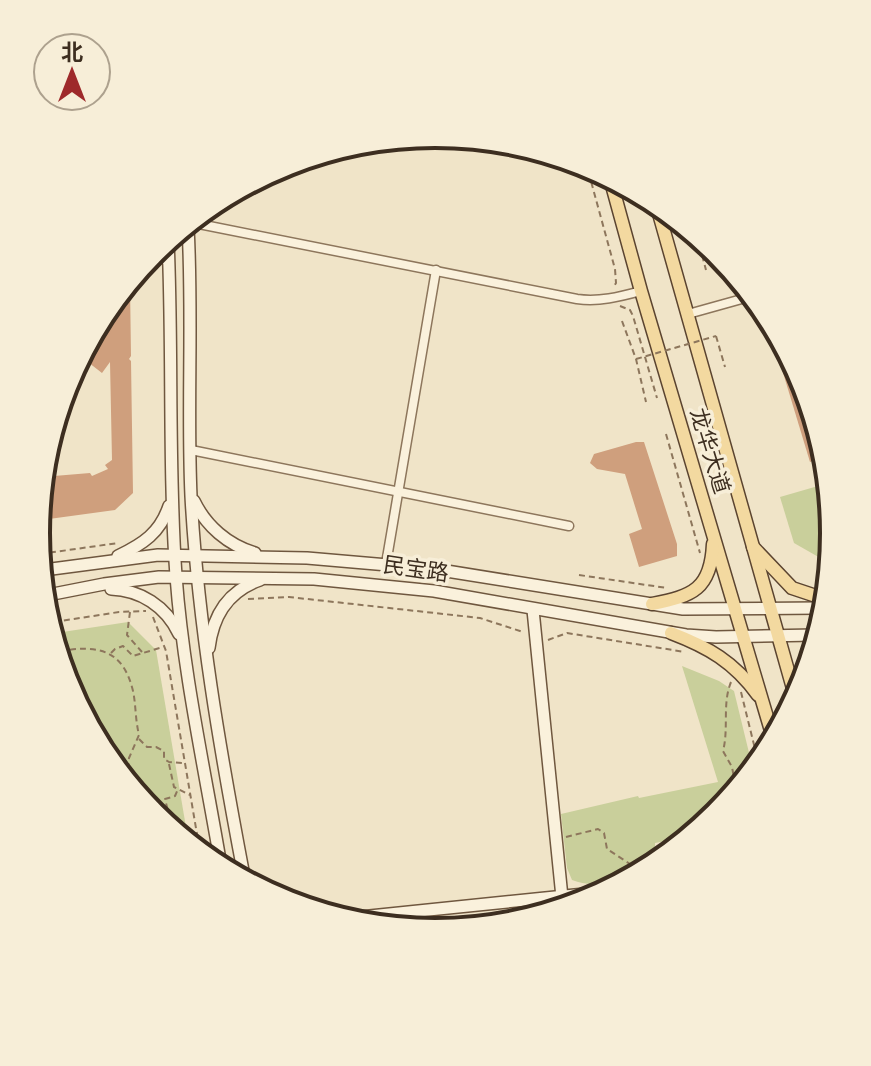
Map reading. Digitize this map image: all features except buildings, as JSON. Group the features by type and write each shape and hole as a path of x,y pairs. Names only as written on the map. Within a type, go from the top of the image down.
{"main road":[{"name":"龙华大道","path":"614,191 769,725"},
{"name":"龙华大道","path":"661,220 791,683"},
{"path":"188,237 191,493 197,576 207,664 242,867"},
{"path":"169,255 176,576 184,645 219,852"},
{"path":"191,493 207,523 221,535 246,550 267,557"},
{"path":"107,560 154,535 164,522 172,494"},
{"path":"652,604 681,598 699,587 710,570 714,532"},
{"path":"751,544 792,588 816,596"},
{"name":"民宝路","path":"52,569 175,554 267,557 386,564 683,609 814,608"},
{"name":"民宝路","path":"55,594 146,578 269,578 396,586 671,633 716,637 807,635"},
{"path":"207,664 214,621 225,603 248,584 269,578"},
{"path":"86,587 124,589 147,597 171,620 184,645"},
{"path":"533,610 562,897"},
{"path":"671,633 721,655 741,672 763,702"},
{"path":"385,915 544,902"}],"street":[{"path":"204,225 592,301 641,291"},
{"path":"164,259 169,265"},
{"path":"386,564 436,270"},
{"path":"688,314 742,299"},
{"path":"191,450 569,526"}],"path":[{"path":"591,180 615,269 616,283 613,288"},
{"path":"702,254 706,270"},
{"path":"617,305 625,307 633,316 657,398"},
{"path":"622,321 636,359 646,402"},
{"path":"636,359 716,336 725,367"},
{"path":"666,434 700,557"},
{"path":"51,552 127,541"},
{"path":"579,575 674,589"},
{"path":"246,600 289,597 360,604 480,618 523,632"},
{"path":"130,611 127,635 144,654"},
{"path":"60,621 130,611 150,612 159,627 164,646 197,836"},
{"path":"548,640 567,633 685,652"},
{"path":"111,654 123,646 130,656 164,646"},
{"path":"68,650 85,648 111,654 127,672 133,692 138,738 128,765"},
{"path":"733,678 725,700 727,733 723,751 734,777"},
{"path":"740,688 755,749"},
{"path":"138,738 147,747 164,751 164,759 169,762 185,763"},
{"path":"169,762 174,787 191,796"},
{"path":"168,811 165,799 175,796 178,789"},
{"path":"561,838 598,829 604,833 607,849 630,864 635,863"}],"green space":[{"path":"818,486 820,558 794,543 780,497"},
{"path":"128,622 156,650 186,827 146,787 115,747 79,681 63,632"},
{"path":"682,666 719,681 734,691 750,756 708,806 668,841 655,843 655,850 650,854 595,884 572,880 567,868 561,814 718,782"},
{"path":"509,911 461,918 440,918"}]}
